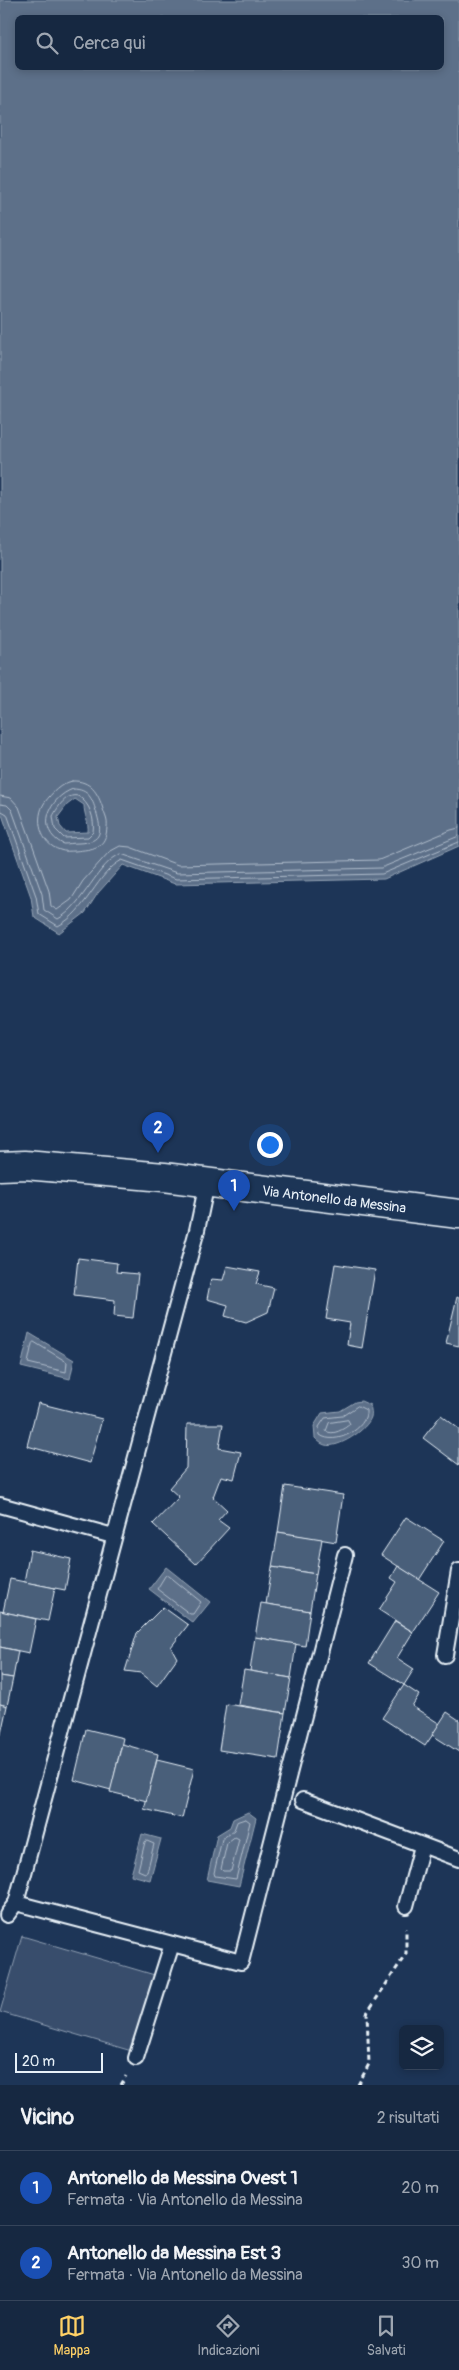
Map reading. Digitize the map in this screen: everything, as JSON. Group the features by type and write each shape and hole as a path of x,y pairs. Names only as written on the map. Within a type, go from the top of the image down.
{"main road":[{"name":"Via Antonello da Messina","path":"0,1166 45,1167 207,1183 459,1214"}],"lane":[{"path":"7,1915 16,1902 197,1230 207,1183"},
{"path":"0,1505 114,1536"},
{"path":"16,1902 241,1962 345,1555"},
{"path":"445,1655 459,1571"},
{"path":"303,1800 459,1859"},
{"path":"406,1906 422,1846"},
{"path":"136,2058 172,1944"}],"path":[{"path":"358,2085 369,2064 366,2013 406,1954 406,1906"}],"shaded area":[{"path":"22,1936 158,1976 135,2052 0,2012"}],"water":[{"path":"0,0 459,0 459,846 384,879 175,884 123,865 98,893 85,913 59,933 34,917 31,897 0,809","holes":["75,799 84,805 88,832 66,833 60,826 58,817 67,805"]},
{"path":"29,1333 74,1360 70,1379 21,1367"},
{"path":"361,1401 370,1405 371,1416 358,1433 344,1441 331,1445 319,1442 315,1438 314,1426 322,1413 340,1411 355,1402"},
{"path":"166,1567 210,1602 193,1623 149,1589"},
{"path":"248,1812 256,1818 239,1886 207,1880 217,1835 230,1827 233,1819"},
{"path":"142,1834 161,1839 150,1880 131,1875"}],"building":[{"path":"78,1258 117,1263 116,1272 138,1274 133,1318 114,1316 115,1300 74,1295"},
{"path":"335,1264 375,1270 362,1348 347,1345 350,1323 326,1319"},
{"path":"227,1266 260,1272 256,1284 274,1288 268,1312 246,1322 225,1316 228,1305 207,1299 211,1279 223,1280"},
{"path":"457,1297 459,1298 459,1346 446,1343"},
{"path":"38,1403 102,1419 90,1463 27,1446"},
{"path":"441,1415 459,1429 459,1465 423,1438"},
{"path":"187,1424 223,1424 219,1448 241,1452 234,1479 221,1476 213,1497 227,1510 218,1520 229,1528 196,1564 153,1524 179,1497 169,1488 186,1468"},
{"path":"285,1486 343,1495 336,1542 278,1532"},
{"path":"406,1517 444,1541 419,1580 381,1555"},
{"path":"278,1532 322,1539 316,1574 272,1567"},
{"path":"30,1550 71,1559 65,1590 24,1582"},
{"path":"398,1566 439,1592 413,1632 379,1610 397,1582 391,1578"},
{"path":"272,1567 316,1574 310,1611 266,1604"},
{"path":"10,1579 55,1588 48,1621 3,1612"},
{"path":"261,1603 310,1611 305,1646 255,1637"},
{"path":"163,1607 188,1625 171,1647 177,1658 157,1686 141,1673 125,1671 137,1633"},
{"path":"0,1611 36,1619 29,1653 0,1647"},
{"path":"395,1621 413,1632 397,1658 414,1669 404,1685 369,1663"},
{"path":"255,1637 296,1644 291,1678 250,1671"},
{"path":"0,1647 18,1651 13,1678 0,1676"},
{"path":"244,1670 291,1678 285,1713 238,1705"},
{"path":"0,1676 13,1678 7,1706 0,1704"},
{"path":"404,1685 419,1695 412,1706 440,1724 425,1746 382,1718"},
{"path":"0,1704 7,1706 1,1734 0,1734"},
{"path":"226,1704 285,1713 278,1759 219,1750"},
{"path":"447,1712 459,1720 459,1752 432,1735"},
{"path":"86,1729 123,1738 111,1790 74,1780"},
{"path":"122,1744 158,1754 147,1801 110,1792"},
{"path":"157,1760 194,1769 182,1818 144,1809"}],"place":[{"name":"Antonello da Messina Est 3","path":"158,1153"},
{"name":"Antonello da Messina Ovest 1","path":"234,1211"}]}
